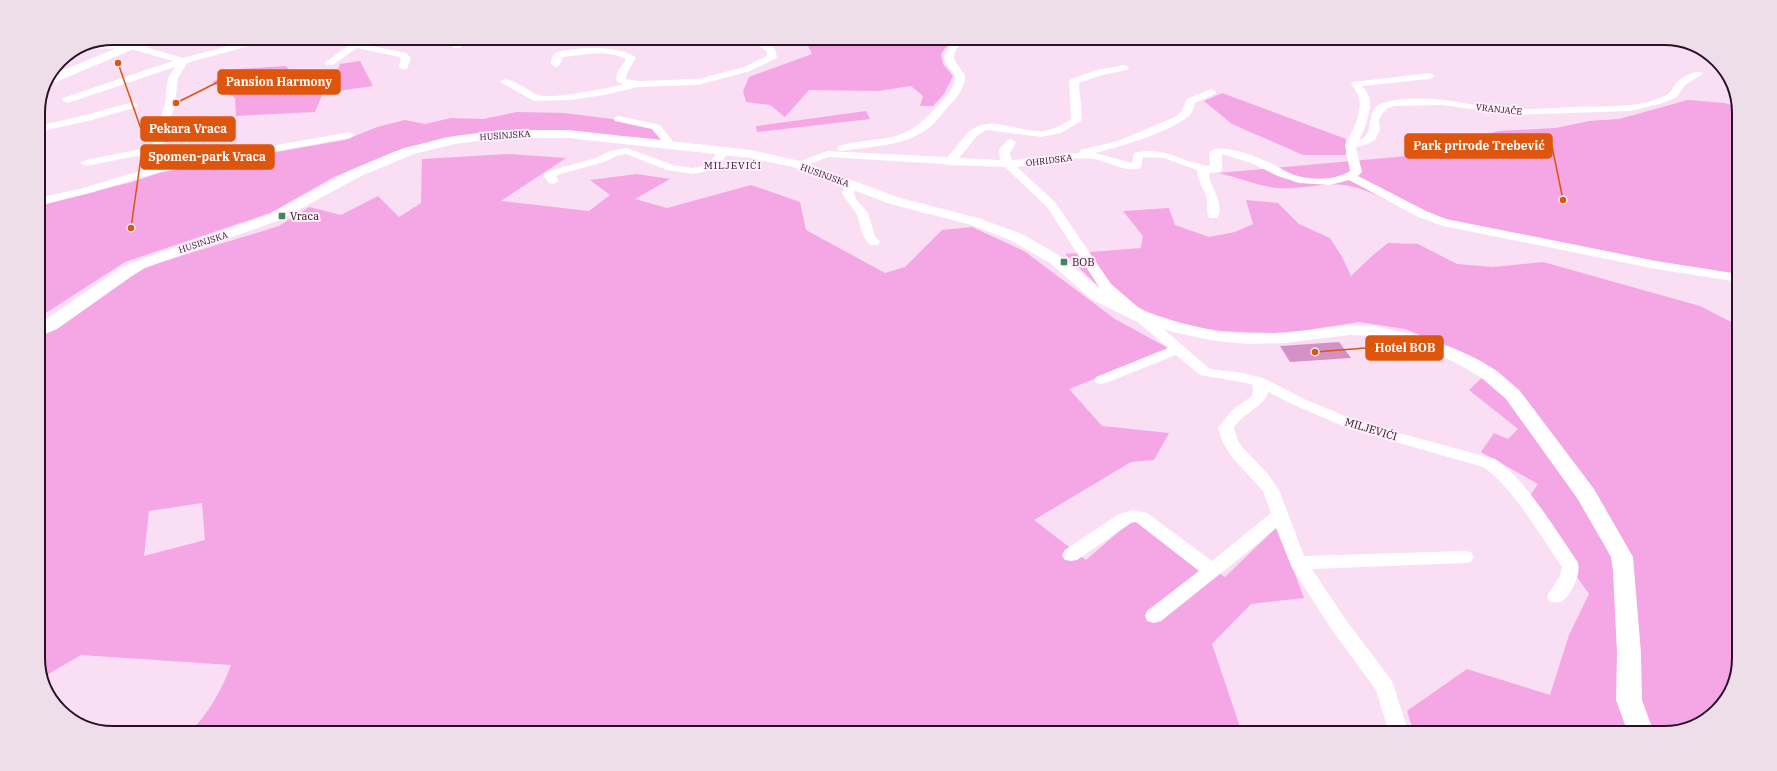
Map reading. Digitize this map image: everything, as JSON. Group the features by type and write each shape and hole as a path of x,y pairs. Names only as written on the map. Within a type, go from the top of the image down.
{"main road":[{"path":"57,76 134,45"},
{"name":"HUSINJSKA","path":"45,327 133,268 156,258 225,236 275,217 366,168 409,151 438,143 501,134 578,134 765,156 800,165 895,201 973,221 1016,237 1056,260 1097,295 1138,316 1178,328 1215,336 1249,339 1285,338 1350,330 1375,331 1403,336 1430,345 1454,355 1490,375 1513,395 1582,488 1622,557 1629,653 1629,700 1638,726"}],"street":[{"path":"113,45 134,45 183,61"},
{"path":"67,100 183,61 242,45"},
{"path":"330,63 356,45 403,55 406,58 404,66"},
{"path":"505,82 540,99 604,92 639,84 698,82 747,69 772,57 772,51 764,45"},
{"name":"OHRIDSKA","path":"800,165 836,150 896,139 914,132 926,125 958,88 960,75 949,62 949,58 956,45"},
{"path":"556,64 557,56 560,54 602,52 619,53 630,58 622,73 621,80 639,84"},
{"path":"159,169 156,149 170,104 173,78 183,61"},
{"path":"948,162 958,154 975,131 980,128 993,127 1043,135 1060,130 1076,121 1077,116 1074,99 1075,76 1124,68"},
{"name":"VRANJAČE","path":"1350,145 1364,142 1371,138 1375,130 1374,120 1377,113 1384,106 1395,103 1442,102 1512,112 1631,108 1659,102 1673,95 1681,83 1698,74"},
{"path":"1351,177 1356,172 1350,145 1359,131 1365,102 1364,96 1356,84 1430,76"},
{"path":"643,94 659,83"},
{"path":"1066,156 1122,143 1179,119 1187,112 1191,101 1211,92"},
{"path":"45,127 88,118 133,104"},
{"path":"619,118 656,127 671,145"},
{"path":"45,200 86,191 159,169 350,135"},
{"path":"1008,164 1003,156 1004,150 1011,142"},
{"path":"86,163 156,149"},
{"path":"552,181 549,175 553,172 600,160 614,153 623,151 632,152 671,168 693,171 709,168 714,165 724,150"},
{"path":"1213,215 1213,200 1203,173 1216,170 1216,153 1221,151 1261,162 1283,174 1301,180 1318,181 1351,177 1422,214 1443,222 1656,265 1732,277"},
{"name":"OHRIDSKA","path":"827,154 948,162 1008,164 1066,156 1101,157 1132,167 1137,166 1138,155 1151,154 1175,158 1203,173"},
{"name":"MILJEVIĆI","path":"1008,164 1051,205 1106,286 1138,316 1205,372 1242,377 1258,381 1299,402 1356,426 1461,454 1489,463 1500,470 1546,530 1571,566 1569,577 1556,596"},
{"path":"851,184 848,193 851,200 862,213 869,237 874,242"},
{"path":"1101,380 1177,349"},
{"path":"1258,381 1261,389 1259,398 1239,411 1230,420 1226,428 1230,441 1237,452 1261,477 1271,490 1298,563 1339,625 1385,687 1398,726"},
{"path":"1154,616 1212,571 1281,514"},
{"path":"1071,555 1125,518 1133,516 1141,517 1212,571"},
{"path":"1298,563 1465,557"}],"shaded area":[{"path":"808,45 947,45 941,54 943,64 953,76 944,94 933,106 920,106 923,96 911,86 878,91 809,90 785,117 770,105 746,102 743,91 749,77 812,54"},
{"path":"360,61 373,86 323,93 315,112 236,116 235,98 212,82 238,69 286,66 294,75 338,70 340,64"},
{"path":"1222,93 1346,139 1346,155 1303,155 1232,124 1204,101"},
{"path":"1688,100 1725,103 1732,105 1732,280 1437,223 1372,193 1350,186 1332,184 1295,188 1277,188 1218,173 1431,154 1429,148 1451,145 1498,131 1556,128 1589,121 1619,119"},
{"path":"866,111 870,119 757,132 756,126"},
{"path":"517,112 565,113 620,120 652,126 664,140 634,137 493,134 446,137 393,152 334,177 270,213 125,262 45,313 45,203 132,182 162,172 345,140 377,127 405,120 425,124 451,118 483,119"},
{"path":"509,154 566,158 501,201 589,211 610,195 590,180 637,174 670,179 635,199 667,208 751,185 800,202 806,230 885,273 905,267 942,230 972,227 1024,251 1115,319 1170,349 1069,389 1102,426 1169,433 1154,460 1131,462 1034,520 1086,560 1130,522 1140,522 1225,577 1277,527 1304,598 1251,604 1212,644 1240,726 196,726 214,701 231,665 81,655 47,675 45,662 45,329 145,267 279,226 309,207 341,215 378,196 399,217 421,203 422,159","holes":["202,503 205,540 144,556 149,511"]},
{"path":"1246,200 1278,203 1299,224 1330,238 1342,257 1351,276 1388,243 1418,244 1457,264 1493,267 1543,262 1700,306 1732,322 1732,658 1731,671 1727,684 1721,696 1709,709 1702,715 1682,724 1664,726 1412,726 1407,711 1467,669 1550,695 1569,635 1589,594 1525,503 1538,484 1481,452 1494,433 1508,439 1518,429 1469,390 1491,369 1453,348 1405,329 1359,322 1300,331 1273,333 1220,331 1179,324 1146,311 1100,288 1065,254 1141,248 1143,236 1123,211 1169,208 1175,225 1209,237 1235,232 1253,224"}],"building":[{"path":"1339,342 1351,358 1290,362 1280,346"}],"place":[{"name":"Pekara Vraca","path":"118,63"},
{"name":"Pansion Harmony","path":"176,103"},
{"name":"Park prirode Trebević","path":"1563,200"},
{"name":"Vraca","path":"282,216"},
{"name":"Spomen-park Vraca","path":"131,228"},
{"name":"BOB","path":"1064,262"},
{"name":"Hotel BOB","path":"1315,352"}],"district":[{"name":"MILJEVIĆI","path":"733,165"}]}
